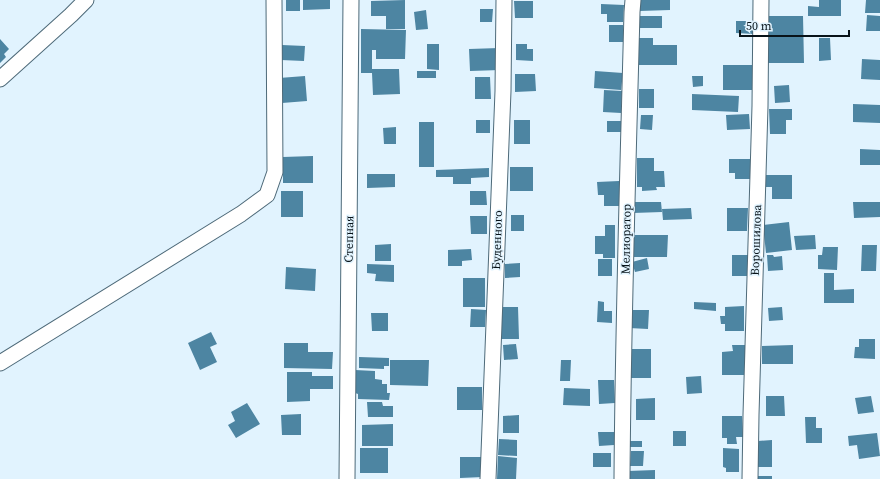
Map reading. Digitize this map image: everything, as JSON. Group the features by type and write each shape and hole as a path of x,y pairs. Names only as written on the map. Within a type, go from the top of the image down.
{"street":[{"path":"0,79 86,0"},
{"path":"0,363 235,218 267,195 275,172 274,0"},
{"name":"Степная","path":"346,479 351,0"},
{"name":"Буденного","path":"488,479 503,91 504,0"},
{"name":"Мелиоратор","path":"622,479 622,397 633,0"},
{"name":"Ворошилова","path":"750,479 760,106 761,0"}],"building":[{"path":"286,0 300,0 300,11 286,11"},
{"path":"303,0 330,0 330,9 303,10"},
{"path":"405,0 405,29 386,29 386,16 371,16 371,1"},
{"path":"640,0 670,0 670,10 640,11"},
{"path":"819,0 841,0 841,16 808,16 808,6 819,7"},
{"path":"866,0 880,0 880,13 865,13"},
{"path":"514,1 533,1 533,18 515,18"},
{"path":"601,4 624,5 623,22 607,22 607,14 601,14"},
{"path":"480,9 493,9 492,22 480,22"},
{"path":"426,10 428,29 416,30 414,12"},
{"path":"867,15 880,16 880,31 866,31"},
{"path":"640,16 662,16 662,28 640,28"},
{"path":"768,16 803,16 804,63 768,63"},
{"path":"736,21 747,21 747,25 754,25 754,34 736,33"},
{"path":"609,25 623,25 623,42 609,42"},
{"path":"361,29 406,30 405,59 376,59 376,50 372,50 372,69 399,69 400,94 373,95 372,73 361,73"},
{"path":"638,38 653,38 653,45 677,45 677,65 636,65"},
{"path":"819,38 830,38 831,60 819,61"},
{"path":"0,39 9,49 4,54 6,57 0,63"},
{"path":"427,44 439,44 439,70 427,69"},
{"path":"516,44 527,44 527,49 533,49 533,61 516,60"},
{"path":"282,45 305,46 304,61 281,60"},
{"path":"499,48 500,70 470,71 469,49"},
{"path":"862,59 880,60 880,80 861,79"},
{"path":"723,65 752,65 752,90 723,90"},
{"path":"417,71 436,71 436,78 417,78"},
{"path":"595,71 623,73 621,90 594,88"},
{"path":"515,74 535,74 536,91 515,92"},
{"path":"305,76 307,101 282,103 279,78"},
{"path":"692,76 703,76 703,86 693,87"},
{"path":"475,77 490,77 491,99 475,99"},
{"path":"789,85 790,102 775,103 774,86"},
{"path":"639,89 654,89 654,108 639,108"},
{"path":"604,90 622,91 621,113 603,112"},
{"path":"692,94 739,96 738,112 692,110"},
{"path":"853,104 880,105 880,123 853,122"},
{"path":"769,109 792,109 792,120 786,120 786,134 770,134"},
{"path":"749,114 750,129 727,130 726,115"},
{"path":"641,115 653,115 652,130 640,129"},
{"path":"476,120 490,120 490,133 476,133"},
{"path":"514,120 530,120 530,144 514,144"},
{"path":"607,121 622,121 622,132 607,132"},
{"path":"419,122 434,122 434,167 419,167"},
{"path":"396,127 396,144 384,144 383,128"},
{"path":"860,149 880,150 880,165 860,165"},
{"path":"313,156 313,183 283,183 283,157"},
{"path":"637,158 654,158 654,171 664,171 665,187 656,187 657,190 642,191 642,187 637,187"},
{"path":"729,159 750,159 750,179 735,179 735,173 729,173"},
{"path":"510,167 533,167 533,191 510,191"},
{"path":"489,168 489,177 471,178 471,184 453,184 453,177 436,177 436,170"},
{"path":"367,174 395,174 395,187 367,188"},
{"path":"765,175 792,175 792,199 772,199 772,187 765,187"},
{"path":"619,181 620,206 604,206 604,195 598,195 597,182"},
{"path":"281,191 303,191 303,217 281,217"},
{"path":"470,191 486,191 487,205 470,205"},
{"path":"633,202 661,202 662,212 633,213"},
{"path":"853,202 880,202 880,217 854,218"},
{"path":"691,208 692,219 663,220 662,209"},
{"path":"727,208 748,208 747,231 727,231"},
{"path":"511,215 524,215 524,231 511,231"},
{"path":"470,216 487,216 487,234 471,234"},
{"path":"789,222 792,250 766,253 763,225"},
{"path":"605,225 615,225 615,258 603,258 603,254 595,254 595,236 605,236"},
{"path":"630,235 668,235 667,257 630,257"},
{"path":"815,235 816,249 796,250 794,236"},
{"path":"391,244 391,261 375,261 375,245"},
{"path":"862,245 877,245 876,271 861,271"},
{"path":"823,247 838,247 837,270 818,269 818,255 822,255"},
{"path":"471,249 472,260 462,261 462,266 448,266 448,250"},
{"path":"732,255 749,255 749,276 732,276"},
{"path":"767,255 773,255 774,257 782,256 783,270 768,271"},
{"path":"647,258 649,269 635,272 632,262"},
{"path":"598,259 612,259 612,276 598,276"},
{"path":"520,263 520,277 505,278 505,264"},
{"path":"367,264 394,265 394,282 375,281 376,274 367,273"},
{"path":"286,267 316,269 315,291 285,289"},
{"path":"824,273 834,273 834,290 854,289 854,303 824,303"},
{"path":"463,278 485,278 485,307 463,307"},
{"path":"598,301 604,302 604,311 612,311 612,323 597,322"},
{"path":"694,302 716,303 716,311 694,309"},
{"path":"744,306 744,331 725,331 725,324 721,324 720,316 725,316 725,307"},
{"path":"501,307 518,307 519,339 501,339"},
{"path":"782,307 783,320 769,321 768,308"},
{"path":"471,309 486,310 485,327 470,327"},
{"path":"630,310 649,310 648,329 629,328"},
{"path":"371,313 388,313 388,331 372,331"},
{"path":"211,332 217,344 210,347 217,362 200,370 188,343"},
{"path":"859,339 875,339 875,359 854,358 855,347 859,347"},
{"path":"284,343 308,343 308,352 333,352 332,369 284,368"},
{"path":"516,344 518,359 504,360 503,345"},
{"path":"732,345 747,345 748,375 722,375 722,352 733,351"},
{"path":"793,345 793,364 762,364 762,346"},
{"path":"629,349 651,349 651,378 629,378"},
{"path":"359,357 389,358 389,366 384,366 384,369 359,368"},
{"path":"390,360 429,360 428,386 390,385"},
{"path":"561,360 571,360 570,381 560,381"},
{"path":"355,370 375,371 375,379 382,380 382,384 387,384 387,393 390,393 389,400 358,399 358,394 355,393"},
{"path":"287,372 312,372 312,376 333,376 333,389 310,389 310,401 287,402"},
{"path":"701,376 702,393 687,394 686,377"},
{"path":"598,380 614,380 615,403 599,404"},
{"path":"457,387 482,387 482,410 457,410"},
{"path":"564,388 590,389 590,406 563,405"},
{"path":"766,396 784,396 785,416 766,416"},
{"path":"871,396 874,412 858,414 855,398"},
{"path":"655,398 655,420 636,420 636,399"},
{"path":"367,402 382,402 383,406 393,406 393,417 368,417"},
{"path":"247,403 260,424 236,438 228,425 235,421 231,412"},
{"path":"301,414 301,435 282,435 281,415"},
{"path":"519,415 519,433 503,433 503,416"},
{"path":"722,416 742,416 743,437 736,437 737,444 727,444 727,438 722,438"},
{"path":"805,417 816,417 816,428 822,428 822,443 806,443"},
{"path":"393,424 393,446 362,446 362,425"},
{"path":"673,431 686,431 686,446 673,446"},
{"path":"598,432 614,432 614,445 599,446"},
{"path":"877,433 880,456 859,459 857,445 849,446 848,436"},
{"path":"499,439 517,440 517,456 498,455"},
{"path":"772,440 772,467 758,467 758,441"},
{"path":"627,441 642,441 642,447 627,447"},
{"path":"360,448 388,448 388,473 360,473"},
{"path":"723,448 739,449 739,472 726,472 726,468 723,467"},
{"path":"631,451 644,451 643,466 630,466"},
{"path":"593,453 611,453 611,467 593,467"},
{"path":"498,456 517,458 516,479 497,479"},
{"path":"460,457 483,457 483,477 460,478"},
{"path":"655,470 655,479 628,479 628,471"},
{"path":"758,476 772,476 772,479 758,479"}]}
